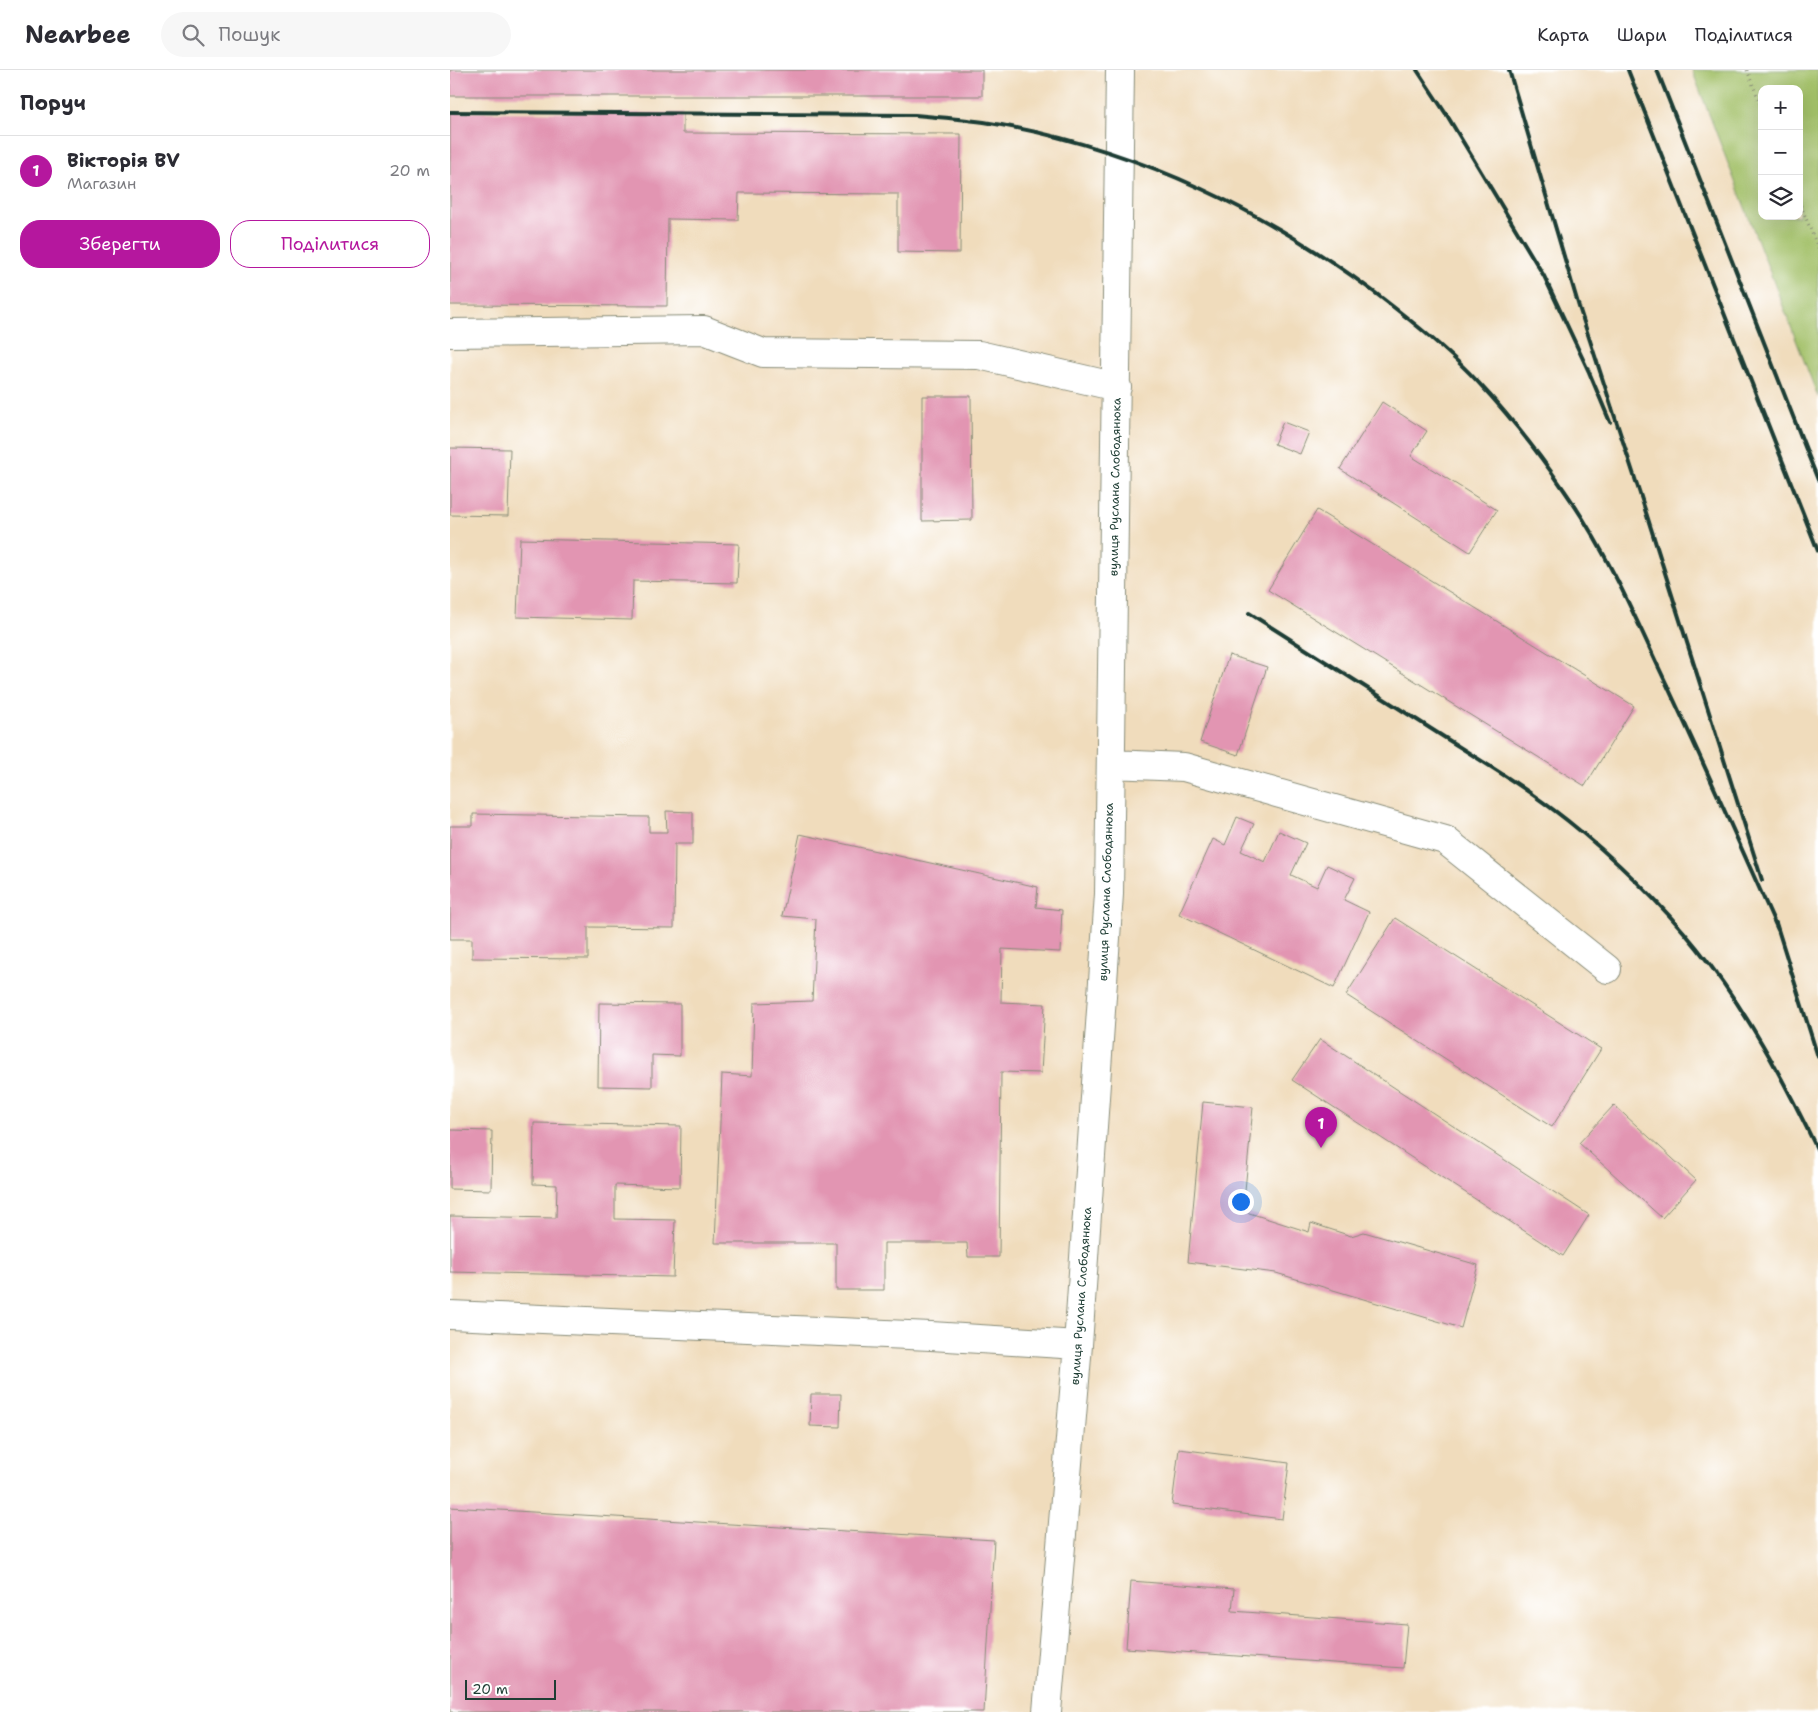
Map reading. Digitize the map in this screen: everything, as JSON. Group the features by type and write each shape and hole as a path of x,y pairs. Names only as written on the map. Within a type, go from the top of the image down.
{"street":[{"name":"вулиця Руслана Слободянюка","path":"1047,1712 1078,1345 1109,894 1120,70"},
{"path":"450,332 704,330 763,353 979,355 1117,387"},
{"path":"1111,764 1184,768 1445,840 1607,969"},
{"path":"450,1315 922,1336 1078,1345"}],"path":[{"path":"1747,70 1758,98"},
{"path":"1803,211 1818,248"}],"green space":[{"path":"1692,70 1818,70 1818,397"}],"building":[{"path":"450,70 982,70 982,96 450,96"},
{"path":"450,112 683,113 683,133 961,134 960,253 898,252 898,194 739,193 738,220 668,219 667,306 450,305"},
{"path":"922,396 971,396 972,520 922,521"},
{"path":"1382,402 1427,431 1411,456 1497,510 1470,552 1340,469"},
{"path":"1283,422 1309,432 1300,454 1274,444"},
{"path":"450,448 510,449 508,516 450,515"},
{"path":"1317,510 1634,706 1585,786 1268,590"},
{"path":"520,539 739,544 737,583 633,581 632,620 517,617"},
{"path":"1229,655 1267,667 1238,755 1200,742"},
{"path":"666,811 693,812 693,844 675,844 674,928 588,927 588,959 472,958 472,939 450,939 450,826 473,826 473,814 649,817 649,832 667,832"},
{"path":"1237,817 1254,824 1241,851 1265,862 1279,831 1306,843 1291,875 1317,887 1327,865 1355,878 1344,900 1369,912 1334,988 1179,914 1213,839 1225,845"},
{"path":"800,834 1038,887 1036,907 1062,910 1060,952 1002,949 1001,1002 1045,1004 1041,1073 1001,1072 999,1257 968,1257 967,1243 884,1243 884,1290 836,1290 836,1243 715,1243 722,1074 752,1076 754,1003 812,1001 816,919 782,916"},
{"path":"1395,918 1601,1049 1552,1127 1346,995"},
{"path":"599,1003 680,1004 680,1056 652,1055 652,1087 598,1086"},
{"path":"1320,1039 1589,1215 1563,1256 1292,1080"},
{"path":"1203,1102 1253,1107 1243,1211 1309,1232 1311,1223 1351,1236 1364,1232 1478,1265 1461,1328 1276,1273 1188,1262"},
{"path":"1614,1105 1696,1180 1662,1218 1579,1143"},
{"path":"534,1123 681,1126 680,1187 615,1185 615,1219 675,1220 673,1277 450,1272 450,1216 556,1218 557,1185 533,1184"},
{"path":"450,1130 492,1131 491,1190 450,1189"},
{"path":"811,1394 841,1394 840,1427 810,1426"},
{"path":"1179,1449 1289,1463 1282,1519 1172,1505"},
{"path":"450,1507 994,1540 984,1712 450,1712"},
{"path":"1131,1581 1234,1589 1232,1611 1407,1624 1403,1668 1126,1648"}],"railway":[{"path":"1417,70 1448,117 1544,276 1610,422"},
{"path":"1509,70 1579,307 1762,880"},
{"path":"1628,70 1818,551"},
{"path":"1657,70 1818,480"},
{"path":"450,112 915,115 984,122 1040,133 1095,148 1150,167 1202,189 1254,215 1303,244 1351,275 1396,309 1468,371 1512,420 1564,490 1591,532 1626,597 1778,930"},
{"path":"1249,613 1516,783 1568,821 1619,865 1683,931 1732,995 1778,1072 1818,1151"},
{"path":"1776,923 1818,1057"}],"place":[{"name":"Вікторія BV","path":"1321,1148"}]}
